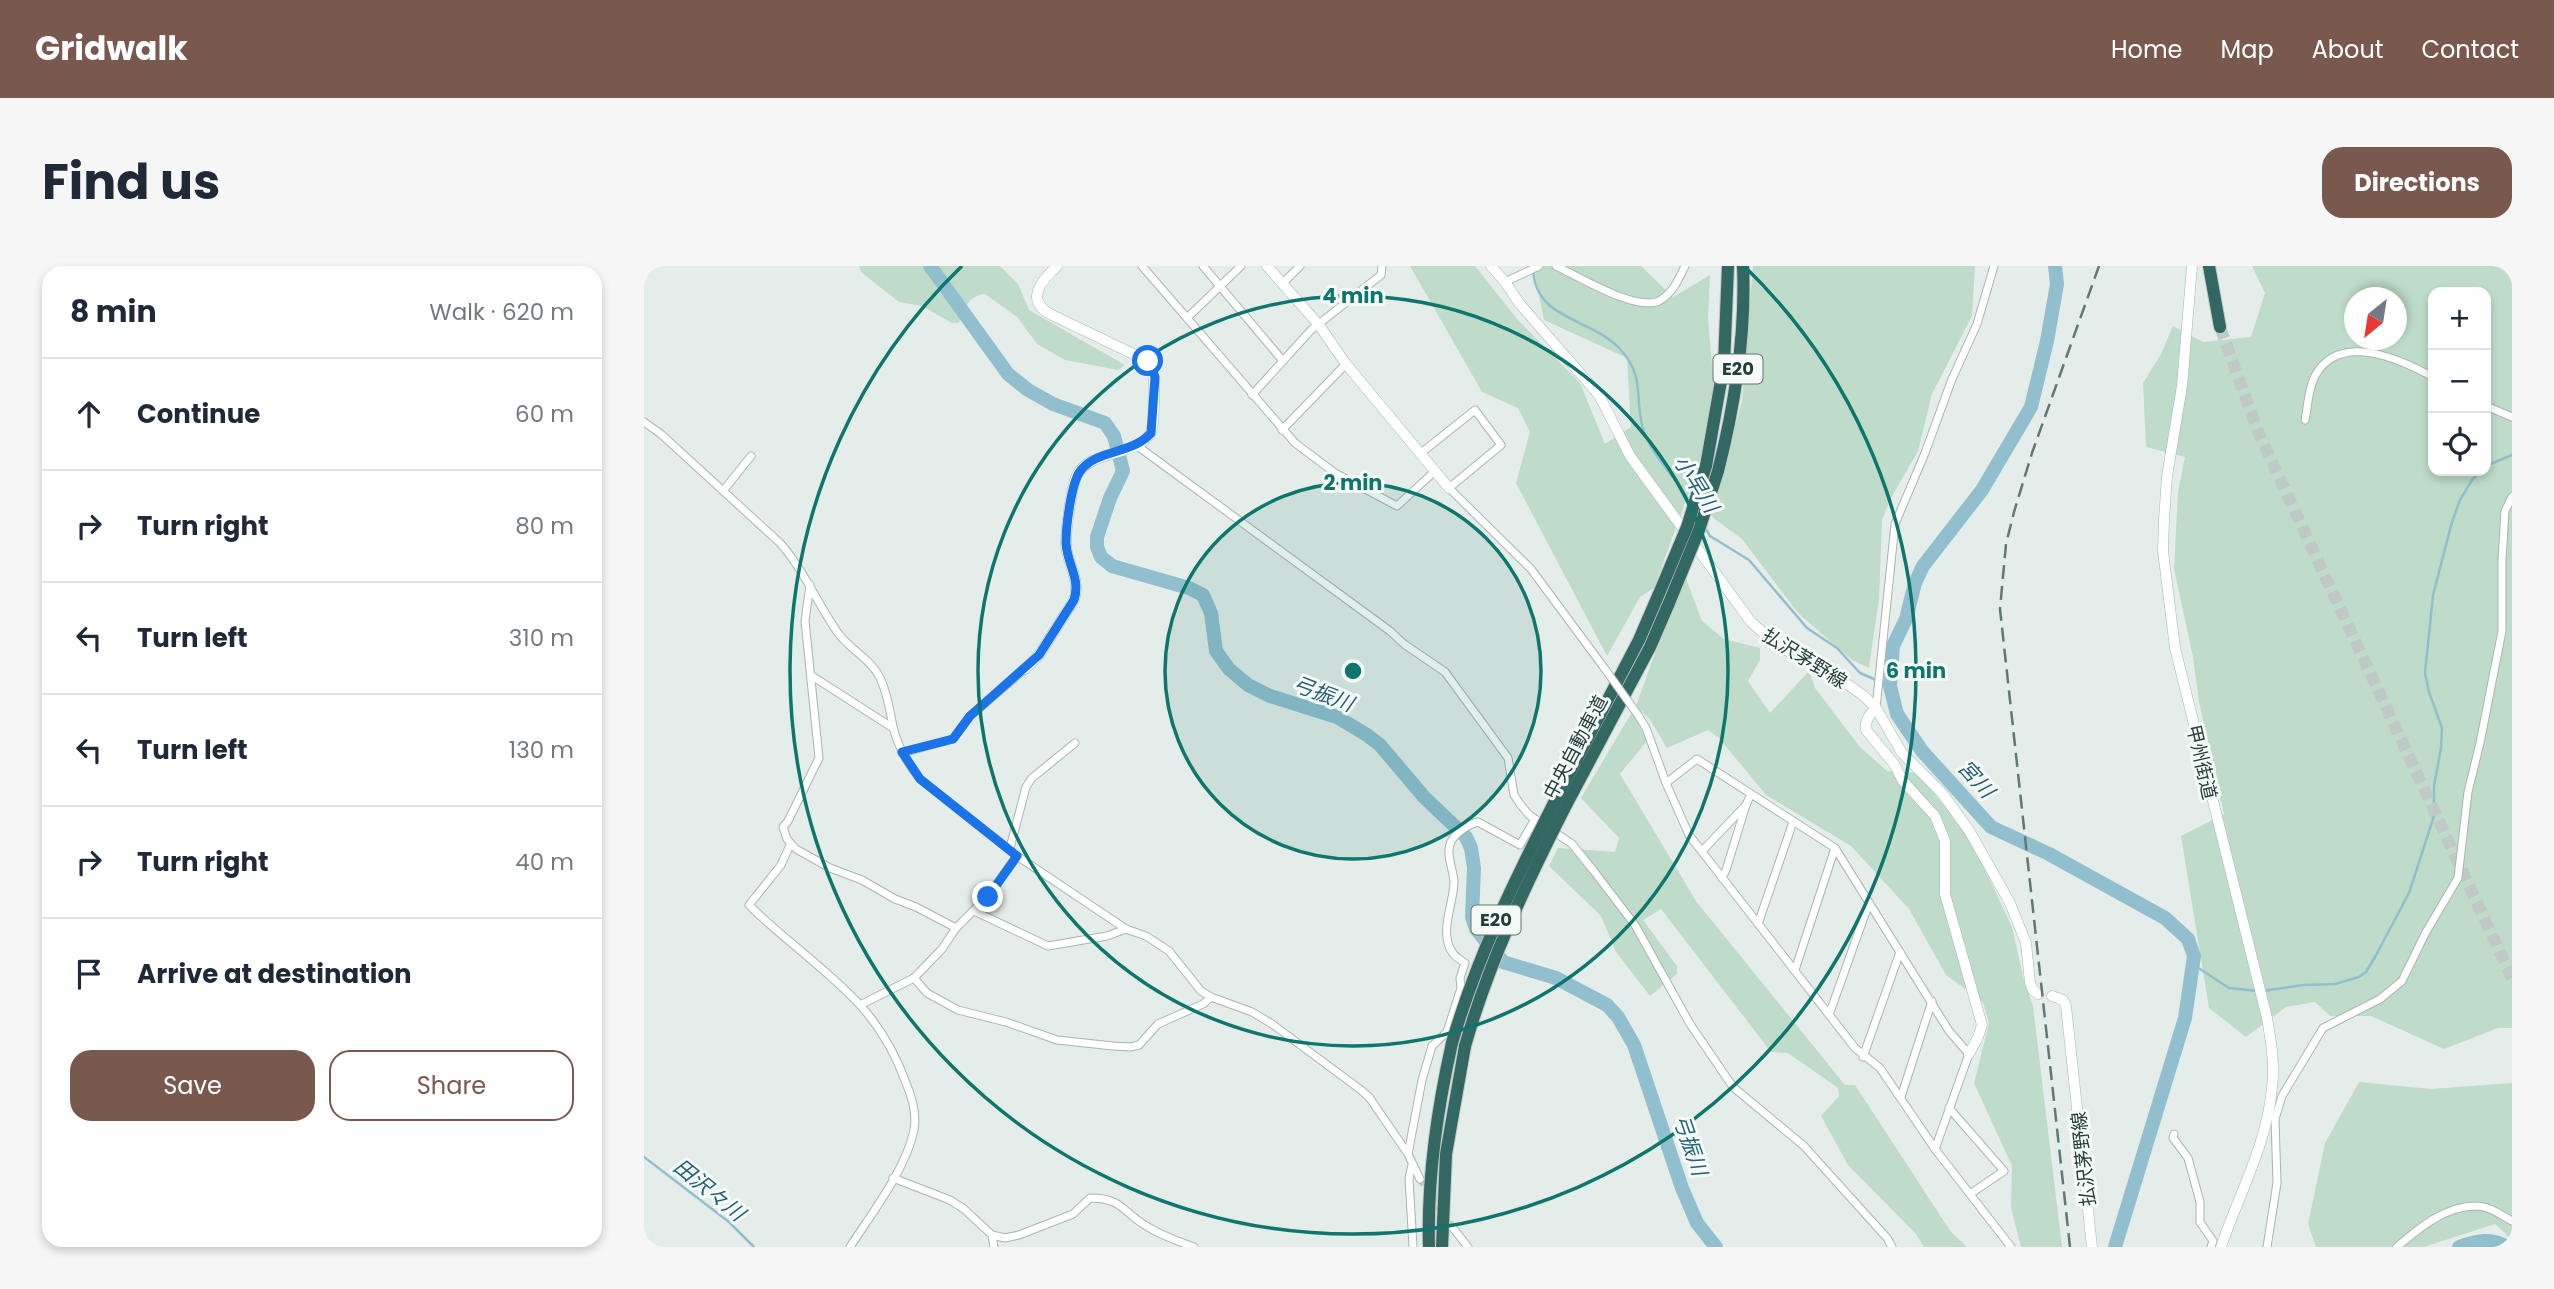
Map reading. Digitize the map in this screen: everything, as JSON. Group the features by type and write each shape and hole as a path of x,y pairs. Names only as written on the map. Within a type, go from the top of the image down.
{"highway":[{"name":"中央自動車道","path":"1712,469 1724,364 1728,266"},
{"name":"中央自動車道","path":"1429,1247 1433,1152 1438,1112 1459,1044 1559,806 1650,647 1687,527 1712,469 1731,414 1738,366 1743,266"},
{"path":"2209,266 2220,327"},
{"name":"中央自動車道","path":"1442,1247 1446,1154 1459,1044"}],"street":[{"path":"902,752 953,739 970,716 1039,655 1077,591 1066,545 1076,477 1090,461 1136,445 1151,433 1155,377 1148,361 1045,312 1039,304 1037,295 1045,277 1057,266"},
{"path":"1142,266 1282,430 1335,474 1396,506 1435,471"},
{"path":"1203,266 1283,361"},
{"path":"1187,318 1241,266"},
{"path":"1267,266 1320,326 1346,364 1449,488 1531,569 1646,728 1689,835 1863,1057 1880,1068 1935,1149 2011,1247"},
{"path":"1283,283 1300,266"},
{"path":"1252,395 1311,330 1320,326 1381,275 1382,266"},
{"name":"払沢茅野線","path":"1491,266 1519,303 1599,395 1630,456 1751,622 1776,644 1799,658 1830,671 1864,696 1876,708 1902,753 1942,793 1993,869 2020,922 2026,943 2030,984 2038,994"},
{"path":"1505,282 1538,266"},
{"path":"1556,266 1632,301 1650,304 1661,300 1675,286 1685,266"},
{"path":"1935,1149 1982,1025 1945,894 1945,841 1935,816 1903,780 1865,725 1876,708 1895,524 1952,379 1977,324 1994,266"},
{"name":"甲州街道","path":"2192,266 2182,386 2167,476 2163,541 2165,573 2175,649 2267,1018 2273,1057 2269,1135 2221,1247"},
{"path":"2305,420 2313,379 2323,363 2331,358 2349,353 2372,352 2428,374"},
{"path":"1282,430 1346,364"},
{"path":"2491,408 2512,417"},
{"path":"1421,453 1475,410 1501,445 1449,488"},
{"path":"644,422 661,434 780,543 795,560 839,635 867,659 880,677 902,752 920,779 1017,856 1126,929 1146,936 1169,951 1193,984 1211,997 1252,1012 1272,1024 1361,1090 1369,1097 1408,1154 1420,1179"},
{"path":"1136,445 1390,631 1404,645 1446,672 1508,758 1514,795 1529,815 1572,844 1627,914 1690,1024 1733,1087 1823,1164 1892,1247"},
{"path":"723,491 751,456"},
{"path":"2267,1247 2277,1183 2269,1135 2282,1096 2323,1028 2380,999 2402,981 2426,932 2458,878 2468,792 2486,718 2502,631 2505,511 2512,497"},
{"path":"810,584 805,621 819,758 783,827 790,845 830,868 862,880 895,900 916,907 956,928"},
{"path":"812,676 894,728"},
{"path":"1010,848 1026,787 1032,778 1075,743"},
{"path":"1666,783 1697,758 1835,848 1949,1031 1969,1054"},
{"path":"1722,878 1727,870 1751,794"},
{"path":"1702,851 1746,805"},
{"path":"1408,1154 1422,1080 1432,1046 1447,1032 1461,988 1460,978 1465,963 1452,954 1447,941 1454,881 1449,849 1451,841 1470,824 1478,822 1520,845 1535,819"},
{"path":"1758,924 1793,821"},
{"path":"790,845 780,865 749,905 860,1005 888,1044 899,1065 910,1092 915,1115 905,1157 850,1247"},
{"path":"1795,970 1835,848"},
{"path":"860,1005 914,978 942,949 956,928 988,897 1017,856"},
{"path":"1829,1015 1870,903"},
{"path":"974,911 1048,946 1107,936 1126,929"},
{"path":"1863,1057 1900,951"},
{"path":"914,978 927,992 958,1010 1006,1022 1057,1040 1113,1046 1139,1045 1158,1024 1203,1004 1211,997"},
{"name":"払沢茅野線","path":"2052,996 2063,1000 2066,1006 2092,1247"},
{"path":"1901,1097 1931,1001"},
{"path":"1949,1108 2004,1171 1970,1194"},
{"path":"2174,1134 2173,1138 2188,1158 2200,1202 2200,1222 2213,1241 2211,1247"},
{"path":"1412,1164 1409,1178 1413,1247"},
{"path":"893,1178 950,1200 992,1235 1005,1238 1073,1214 1090,1198 1106,1198 1113,1200 1154,1231 1194,1247"},
{"path":"2398,1247 2423,1226 2460,1209 2477,1206 2492,1210 2512,1221"},
{"path":"1453,1228 1468,1247"},
{"path":"992,1235 994,1247"}],"green space":[{"path":"859,266 1000,266 1018,284 1029,310 1125,365 1118,370 1065,360 1037,344 1017,317 985,294 971,300 959,323 952,323 922,306 899,302 861,272"},
{"path":"1410,266 1475,266 1518,320 1580,383 1605,444 1631,427 1627,358 1544,320 1533,266 1641,266 1673,297 1710,275 1708,319 1714,387 1697,468 1721,479 1742,401 1753,266 1975,266 1972,316 1932,394 1918,451 1891,498 1882,520 1879,599 1869,668 1852,660 1798,613 1742,539 1716,520 1689,492 1654,588 1640,597 1607,656 1516,483 1530,432 1518,408 1482,392"},
{"path":"2252,266 2512,266 2512,1028 2498,1028 2444,1049 2371,1016 2330,1016 2315,1002 2286,1007 2246,1037 2209,1008 2181,836 2224,814 2174,569 2178,492 2185,457 2146,447 2143,383 2161,354 2173,326 2203,342 2251,337 2265,293"},
{"path":"1684,573 1702,621 1724,639 1760,648 1760,660 1748,681 1770,713 1809,671 1815,688 1859,746 1887,771 1917,773 1969,836 2012,927 2023,977 2033,1006 2062,1247 2021,1247 2011,1207 2012,1166 1974,1083 1989,1023 1983,1002 1946,975 1909,909 1851,846 1766,795 1719,738 1708,730 1667,748 1649,718 1636,706"},
{"path":"1632,712 1647,741 1620,774 1696,901 1845,1085 1855,1085 1951,1232 1967,1247 1924,1247 1916,1234 1848,1165 1821,1116 1839,1096 1838,1088 1788,1053 1771,1052 1661,909 1643,920 1677,966 1677,974 1650,996 1616,952 1601,916 1549,866 1558,848 1615,852 1619,838 1581,798"},
{"path":"2359,1082 2431,1089 2512,1083 2512,1240 2495,1224 2424,1247 2316,1247 2308,1224 2325,1143"}],"waterway":[{"name":"弓振川","path":"930,266 1008,374 1028,390 1053,404 1105,423 1114,436 1123,471 1110,498 1097,537 1101,557 1112,566 1189,588 1203,595 1211,613 1216,651 1229,669 1248,685 1270,696 1337,717 1380,745 1424,797 1466,837 1474,868 1472,917 1476,929 1503,962 1556,978 1607,1005 1618,1017 1634,1045 1682,1188 1697,1223 1716,1247"},
{"name":"宮川","path":"2055,266 2057,284 2031,407 1982,490 1923,566 1915,583 1906,619 1893,646 1890,686 1897,714 1922,751 1991,827 2049,854 2165,918 2188,939 2194,956 2185,1018 2115,1247"},
{"name":"小早川","path":"1533,269 1536,286 1553,308 1607,338 1627,358 1636,378 1640,418 1647,439 1690,502"},
{"path":"2491,464 2512,455"},
{"path":"2263,991 2303,985 2335,984 2359,977 2366,972 2375,957 2409,893 2434,816 2434,786 2441,748 2442,728 2425,673 2433,595 2452,522 2460,500 2476,476"},
{"name":"小早川","path":"1706,529 1710,536 1749,560 1807,628 1837,648 1860,673 1890,686"},
{"path":"2193,968 2200,969 2229,988 2257,991"},
{"name":"田沢々川","path":"644,1157 729,1222 754,1247"},
{"name":"宮川","path":"2459,1247 2483,1241 2507,1247"}],"tunnel":[{"path":"2220,327 2259,434 2512,978"},
{"path":"1420,1179 1453,1228"}],"railway":[{"path":"2070,1247 2000,609 2006,544 2014,512 2032,453 2099,266"}],"route":[{"path":"988,897 1017,856 920,779 902,752 957,736 970,716 1039,655 1074,600 1076,582 1066,545 1076,477 1090,461 1136,445 1151,433 1155,377 1148,361"}]}
